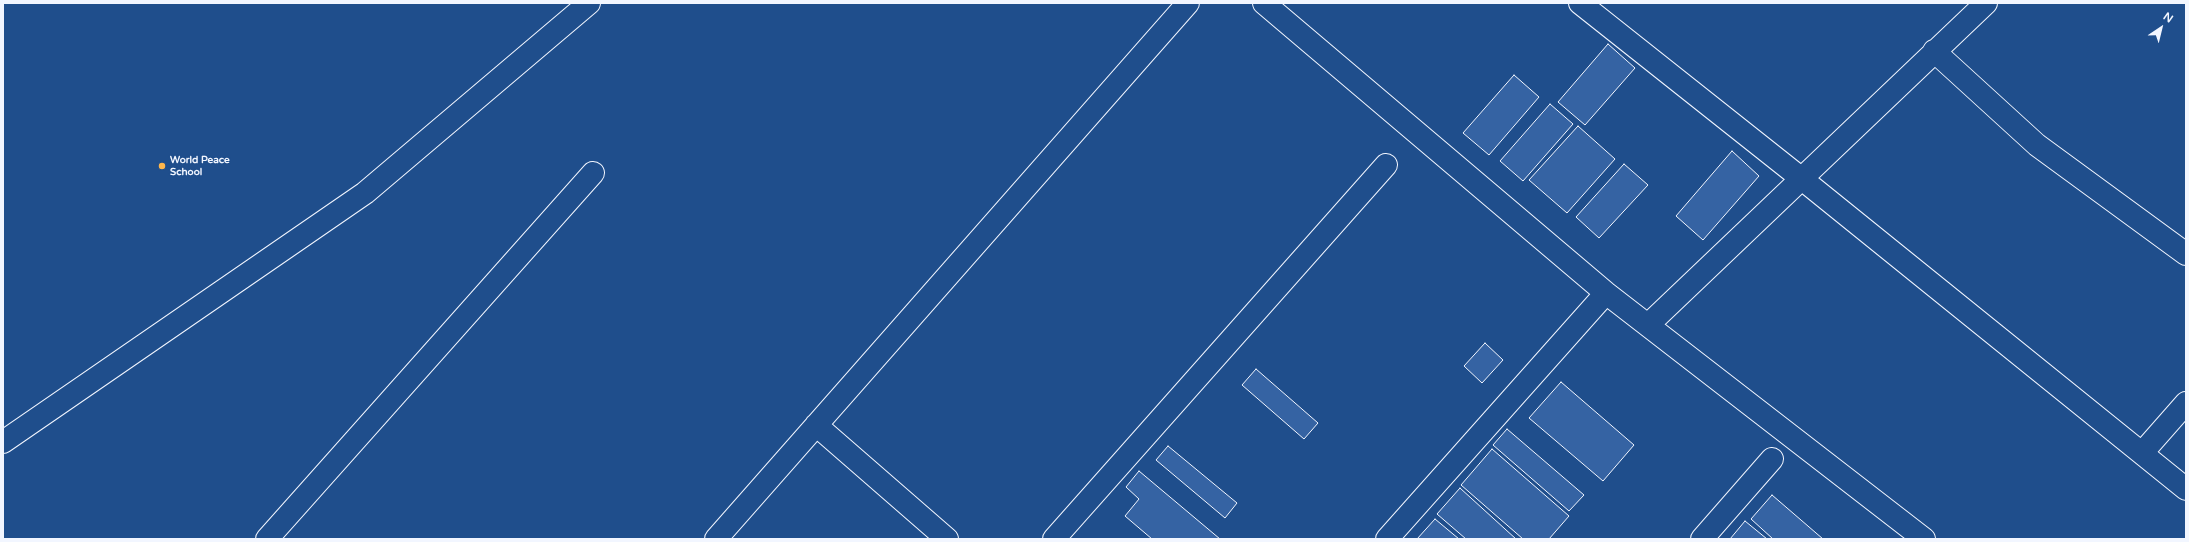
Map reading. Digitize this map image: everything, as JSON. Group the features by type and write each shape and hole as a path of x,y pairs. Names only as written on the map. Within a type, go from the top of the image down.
{"street":[{"path":"3,442 365,193 589,3"},
{"path":"716,539 1188,3"},
{"path":"1264,3 1606,293 1649,324 1924,539"},
{"path":"1649,324 1986,3"},
{"path":"1593,6 1802,179 2186,489"},
{"path":"1934,51 2037,145 2186,254"},
{"path":"1054,539 1386,165"},
{"path":"267,539 593,173"},
{"path":"1387,539 1606,293"},
{"path":"2142,453 2186,403"},
{"path":"816,425 947,539"},
{"path":"1702,539 1772,459"}],"building":[{"path":"1608,44 1635,68 1585,125 1558,102"},
{"path":"1514,75 1539,97 1489,155 1463,133"},
{"path":"1550,104 1573,124 1523,181 1500,161"},
{"path":"1578,126 1615,159 1567,213 1529,180"},
{"path":"1732,151 1759,176 1703,240 1676,216"},
{"path":"1624,164 1648,185 1599,238 1576,217"},
{"path":"1485,343 1503,360 1482,383 1464,366"},
{"path":"1256,369 1318,423 1304,439 1242,385"},
{"path":"1561,382 1634,445 1603,481 1529,418"},
{"path":"1507,429 1584,495 1569,511 1493,445"},
{"path":"1168,446 1237,503 1225,518 1156,460"},
{"path":"1492,449 1569,516 1549,539 1523,539 1461,485"},
{"path":"1139,471 1220,539 1152,539 1125,516 1139,499 1126,487"},
{"path":"1460,488 1516,539 1466,539 1437,514"},
{"path":"1772,495 1823,539 1773,539 1751,519"},
{"path":"1435,519 1459,539 1417,539"},
{"path":"1745,521 1767,539 1730,539"}],"place":[{"name":"World Peace School","path":"162,166"}]}
